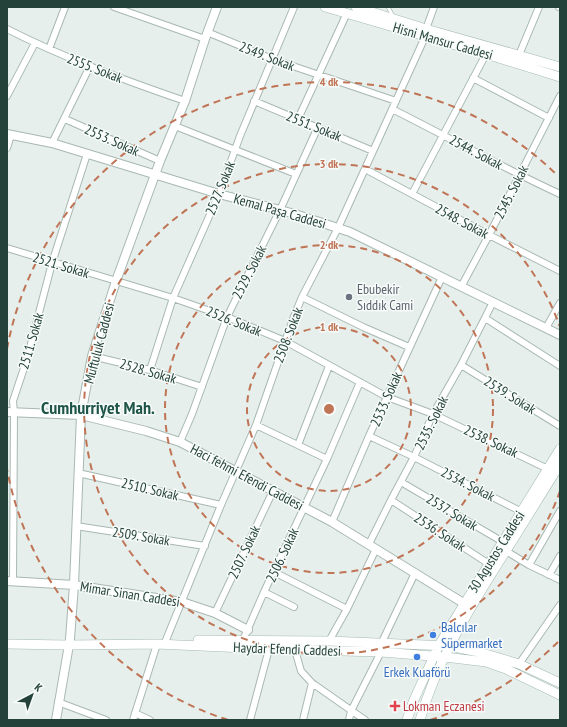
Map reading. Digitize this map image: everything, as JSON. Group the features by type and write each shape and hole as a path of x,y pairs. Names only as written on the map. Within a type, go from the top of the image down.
{"main road":[{"name":"Hisni Mansur Caddesi","path":"325,7 425,33 560,77"},
{"path":"356,7 395,19 425,33 519,55 560,67"},
{"name":"30 Agustos Caddesi","path":"407,720 413,702 439,645 560,449"},
{"name":"30 Agustos Caddesi","path":"420,720 424,706 449,646 560,464"},
{"name":"Haydar Efendi Caddesi","path":"7,639 294,650 439,645 478,652 520,664 560,683"},
{"name":"Haydar Efendi Caddesi","path":"7,644 166,640 329,641 486,662 499,666 560,695"},
{"path":"413,702 424,706"}],"street":[{"path":"49,49 65,7"},
{"name":"2549. Sokak","path":"114,7 206,35 396,101"},
{"name":"Muftuluk Caddesi","path":"56,720 69,642 74,585 81,414 92,356 116,281 160,161 185,101 206,35 217,7"},
{"name":"2527. Sokak","path":"150,370 173,298 218,194 254,101 294,7"},
{"name":"2508. Sokak","path":"166,640 256,424 284,341 302,297 338,228 392,110 425,33 434,7"},
{"path":"519,55 539,7"},
{"path":"298,119 347,13"},
{"name":"2555. Sokak","path":"7,29 35,43 90,66 185,101"},
{"path":"7,96 35,43"},
{"path":"412,194 486,54"},
{"path":"52,143 90,66"},
{"path":"473,78 549,118"},
{"name":"2545. Sokak","path":"461,287 560,96"},
{"name":"2551. Sokak","path":"254,101 373,150"},
{"name":"2544. Sokak","path":"392,110 560,194"},
{"name":"2553. Sokak","path":"65,119 160,161"},
{"path":"175,126 296,174"},
{"name":"2529. Sokak","path":"180,442 192,414 227,317 280,210 318,127"},
{"path":"7,148 9,135"},
{"name":"Kemal Paşa Caddesi","path":"9,135 52,143 218,194 280,210 350,232 560,335"},
{"name":"2511. Sokak","path":"10,581 11,412 52,262 87,154"},
{"name":"2548. Sokak","path":"365,169 560,271"},
{"name":"2521. Sokak","path":"7,248 116,281"},
{"name":"2533. Sokak","path":"332,522 369,436 442,277"},
{"name":"2526. Sokak","path":"116,281 173,298 227,317 284,341 387,397 433,414"},
{"path":"302,297 363,327 409,347"},
{"name":"2535. Sokak","path":"369,544 414,457 433,414 461,365 493,302"},
{"path":"546,328 560,303"},
{"path":"485,318 560,366"},
{"name":"2528. Sokak","path":"92,356 150,370 202,387"},
{"name":"2539. Sokak","path":"461,365 560,426"},
{"path":"298,445 329,366"},
{"name":"2506. Sokak","path":"243,640 327,459 360,382"},
{"name":"Haci fehmi Efendi Caddesi","path":"11,412 81,414 146,431 180,442 332,522 465,604"},
{"name":"2538. Sokak","path":"433,414 548,468"},
{"path":"256,424 327,459"},
{"name":"2534. Sokak","path":"369,436 414,457 522,512"},
{"name":"2510. Sokak","path":"78,473 221,505"},
{"name":"2537. Sokak","path":"401,482 502,542"},
{"name":"2507. Sokak","path":"215,613 273,491"},
{"name":"2536. Sokak","path":"391,500 489,564"},
{"path":"529,565 560,511"},
{"name":"2509. Sokak","path":"76,526 205,546"},
{"path":"329,641 347,609 376,549"},
{"path":"506,551 529,565 560,580"},
{"path":"549,575 560,556"},
{"path":"274,572 347,609"},
{"path":"349,720 351,711 415,573"},
{"name":"Mimar Sinan Caddesi","path":"10,581 74,585 182,602 215,613 248,630"},
{"path":"264,592 294,607"},
{"path":"520,664 560,605"},
{"path":"133,720 157,644"},
{"path":"250,720 269,649"},
{"path":"294,650 301,671 312,683 365,720"},
{"path":"303,720 312,683"},
{"path":"58,702 106,720"},
{"path":"135,713 150,720"}],"lane":[{"path":"388,7 395,19"}],"place":[{"name":"Ebubekir Sıddık Cami","path":"349,297"},
{"name":"Balcılar Süpermarket","path":"433,635"},
{"name":"Erkek Kuaförü","path":"417,657"},
{"name":"Lokman Eczanesi","path":"395,706"}],"district":[{"name":"Cumhurriyet Mah.","path":"98,408"}]}
